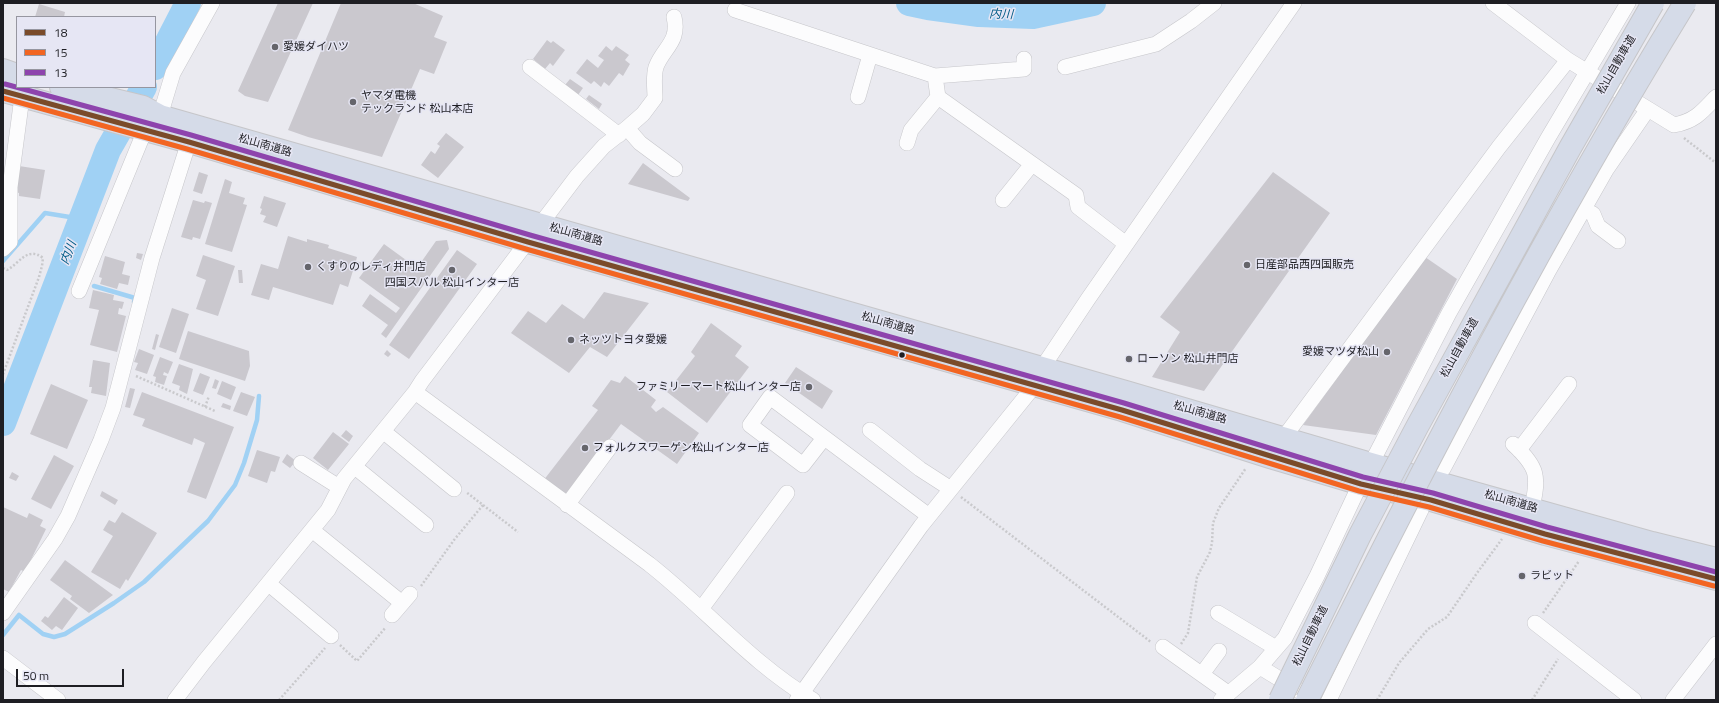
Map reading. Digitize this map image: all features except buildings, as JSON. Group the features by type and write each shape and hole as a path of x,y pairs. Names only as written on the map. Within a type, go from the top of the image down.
{"highway":[{"name":"松山自動車道","path":"1280,700 1360,535 1417,427 1570,148 1654,3"},
{"path":"1307,700 1386,541 1527,277 1592,160 1685,3"},
{"path":"3,70 16,75"},
{"name":"松山南道路","path":"63,88 99,108"},
{"name":"松山南道路","path":"12,94 99,108 145,120 528,242 1039,377 1284,437 1371,464 1532,508 1652,543 1716,559"},
{"name":"松山南道路","path":"191,134 540,225 1039,377 1122,410 1270,457 1361,484 1431,500 1545,534 1716,579"},
{"path":"1313,700 1326,663"}],"street":[{"path":"79,291 145,120 212,3"},
{"path":"1065,67 1156,44 1191,21 1214,3"},
{"path":"415,392 649,564 804,698 929,516 1039,377 1126,244 1294,3"},
{"path":"1493,3 1587,73 1674,125 1688,122 1702,113 1716,97"},
{"path":"1169,651 1202,674 1225,697 1260,667 1285,638 1317,576 1371,464 1449,313 1548,138 1628,3"},
{"path":"735,10 935,76 1024,69 1024,59"},
{"path":"175,700 204,662 328,510 339,487 415,392 577,176 604,146 623,132 642,114 655,98 654,83 656,67 674,37 676,24 674,17"},
{"path":"858,97 870,55"},
{"path":"1270,457 1499,146 1568,60"},
{"path":"530,67 675,169"},
{"path":"935,76 938,97 1076,195 1078,206 1126,244"},
{"path":"3,249 10,242 7,207 10,188 12,94"},
{"path":"907,143 911,130 938,97"},
{"path":"1443,469 1549,270 1606,170 1648,109"},
{"path":"3,613 55,539 68,516 101,440 113,408 152,258 191,134"},
{"path":"1003,200 1032,164"},
{"path":"1584,209 1593,214 1598,226 1618,241"},
{"path":"1532,508 1536,489 1534,470 1529,460 1516,447 1569,384"},
{"path":"824,438 803,465 750,425 770,397 929,516"},
{"path":"870,430 920,469 951,489"},
{"path":"384,432 454,489"},
{"path":"567,505 610,447"},
{"path":"301,464 339,487"},
{"path":"355,467 426,525"},
{"path":"701,608 787,493"},
{"path":"1330,700 1421,510"},
{"path":"312,530 406,598 392,615"},
{"path":"269,584 332,637"},
{"path":"1218,613 1276,648"},
{"path":"1535,623 1634,700"},
{"path":"1674,700 1716,644"},
{"path":"1202,674 1219,651"},
{"path":"3,658 58,700"},
{"path":"1260,667 1313,700"}],"path":[{"path":"1674,125 1686,141 1716,163"},
{"path":"3,268 7,270 12,267 23,256 37,254 43,258 39,277 3,374"},
{"path":"123,370 205,408 215,411"},
{"path":"205,408 209,396"},
{"path":"951,489 1158,647 1169,651 1188,633 1197,577 1210,552 1213,523 1219,508 1244,472 1248,462"},
{"path":"454,489 463,490 518,532"},
{"path":"406,598 417,592 454,540 483,505"},
{"path":"1377,700 1399,662 1428,629 1446,617 1506,534"},
{"path":"1535,623 1583,556"},
{"path":"279,700 332,637 357,661 390,622 392,615"},
{"path":"1532,700 1565,646"}],"waterway":[{"name":"内川","path":"156,65 188,3"},
{"name":"内川","path":"909,3 979,14 1033,16 1093,3"},
{"name":"内川","path":"3,423 108,150 143,88"},
{"path":"3,261 45,213 82,219"},
{"path":"94,286 135,298 134,302"},
{"path":"3,635 19,615 43,634 54,637 65,634 144,582 208,521 235,485 244,463 257,420 259,396"}],"transit line":[{"name":"13","path":"5,84 16,87"},
{"name":"13","path":"20,88 191,135 530,235 1124,403 1363,477 1433,493 1547,527 1716,572"},
{"name":"18","path":"3,91 189,142 528,242 1122,410 1361,484 1431,500 1545,534 1716,579"},
{"name":"15","path":"3,98 187,149 526,249 1120,417 1359,491 1429,507 1543,541 1714,586"}],"place":[{"name":"愛媛ダイハツ","path":"275,47"},
{"name":"ヤマダ電機 テックランド 松山本店","path":"353,102"},
{"name":"日産部品西四国販売","path":"1247,265"},
{"name":"くすりのレディ井門店","path":"308,267"},
{"name":"四国スバル 松山インター店","path":"452,270"},
{"name":"ネッツトヨタ愛媛","path":"571,340"},
{"name":"愛媛マツダ松山","path":"1387,352"},
{"name":"ローソン 松山井門店","path":"1129,359"},
{"name":"ファミリーマート松山インター店","path":"809,387"},
{"name":"フォルクスワーゲン松山インター店","path":"585,448"},
{"name":"ラビット","path":"1522,576"}]}
